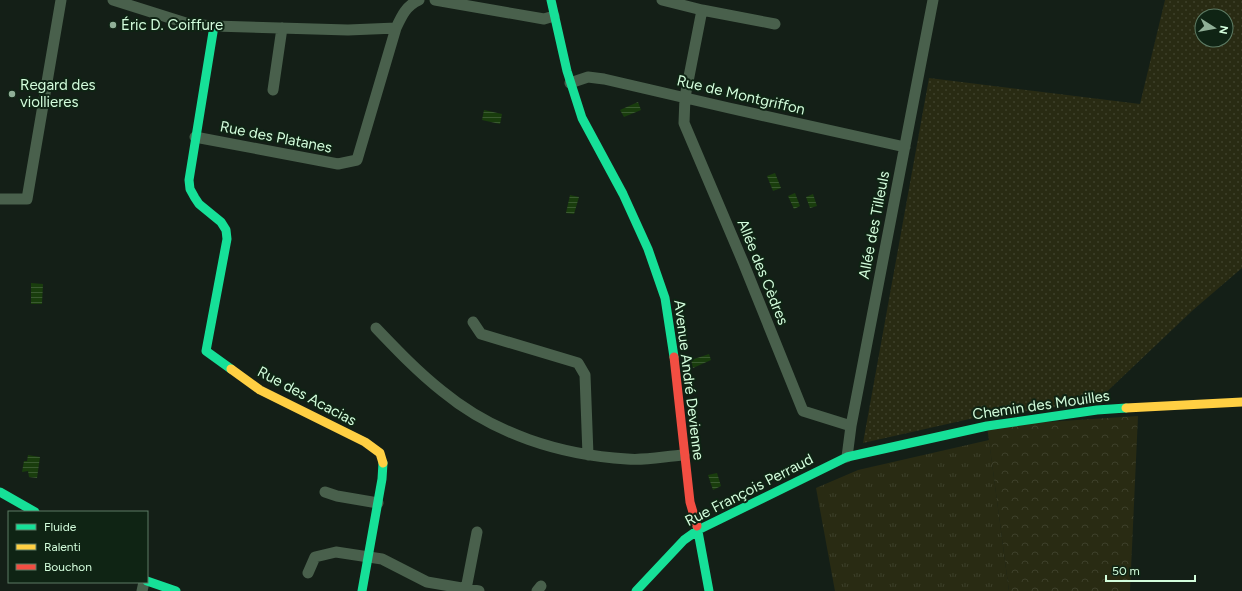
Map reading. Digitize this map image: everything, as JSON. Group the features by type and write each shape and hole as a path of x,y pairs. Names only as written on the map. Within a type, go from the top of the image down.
{"street":[{"path":"0,198 27,199 61,0"},
{"path":"113,0 189,24 348,30 396,28 402,12 411,3 419,0"},
{"path":"436,0 544,19 554,16"},
{"name":"Avenue André Devienne","path":"551,0 570,83 582,118 623,194 648,249 663,292 670,330 692,511 698,530 709,591"},
{"path":"662,0 702,10 775,24"},
{"name":"Allée des Tilleuls","path":"847,457 851,426 933,0"},
{"path":"685,97 702,10"},
{"name":"Rue des Acacias","path":"214,26 189,180 190,189 199,204 221,222 226,230 227,239 206,352 260,390 376,448 381,455 383,460 382,479 362,591"},
{"path":"273,90 282,28"},
{"name":"Rue des Platanes","path":"196,137 338,164 357,160 396,28"},
{"name":"Rue de Montgriffon","path":"570,83 588,77 596,77 736,110 905,147"},
{"name":"Allée des Cèdres","path":"685,97 684,123 744,262 803,411 851,426"},
{"path":"473,322 481,334 578,363 585,375 588,455"},
{"path":"376,328 409,362 443,392 483,420 528,440 558,449 588,455 628,460 684,455"},
{"name":"Chemin des Mouilles","path":"847,457 987,426 1097,410 1242,402"},
{"name":"Rue François Perraud","path":"636,591 684,540 698,530 847,457"},
{"path":"0,492 33,511"},
{"path":"325,492 337,496 378,503"},
{"path":"308,573 315,557 336,552 382,559 427,582 474,590 477,532"},
{"path":"148,583 176,591"}],"green space":[{"path":"1165,0 1242,0 1242,268 1193,310 1096,402 974,418 863,443 929,78 1140,104"},
{"path":"1138,416 1130,591 1009,591 987,426"},
{"path":"989,440 1009,591 835,591 816,488 858,470"}],"shaded area":[{"path":"638,102 641,110 624,117 620,110"},
{"path":"484,110 502,114 500,124 482,120"},
{"path":"775,173 781,188 773,191 767,176"},
{"path":"795,193 800,206 794,209 788,196"},
{"path":"813,194 817,206 810,208 806,197"},
{"path":"570,195 579,197 574,214 566,213"},
{"path":"31,283 43,284 42,304 31,304"},
{"path":"709,354 711,360 693,368 691,360"},
{"path":"28,455 40,457 37,478 29,477 28,471 22,472 24,461 27,461"},
{"path":"717,473 721,486 713,490 708,475"}],"traffic: fast":[{"path":"551,0 567,71 582,118 623,194 648,249 665,298 674,357"},
{"path":"214,26 189,180 190,189 199,204 221,222 226,230 227,239 206,351 231,369"},
{"path":"636,591 684,540 698,530 847,457 987,426 1097,410 1126,408"},
{"path":"362,591 382,479 383,463"},
{"path":"0,492 33,511"},
{"path":"697,526 709,591"},
{"path":"148,581 176,591"}],"traffic: slow":[{"path":"231,369 260,390 365,442 380,453 383,463"},
{"path":"1126,408 1242,402"}],"traffic: jam":[{"path":"674,357 690,502 697,526"}],"place":[{"name":"Éric D. Coiffure","path":"113,25"},
{"name":"Regard des viollieres","path":"12,94"}]}
